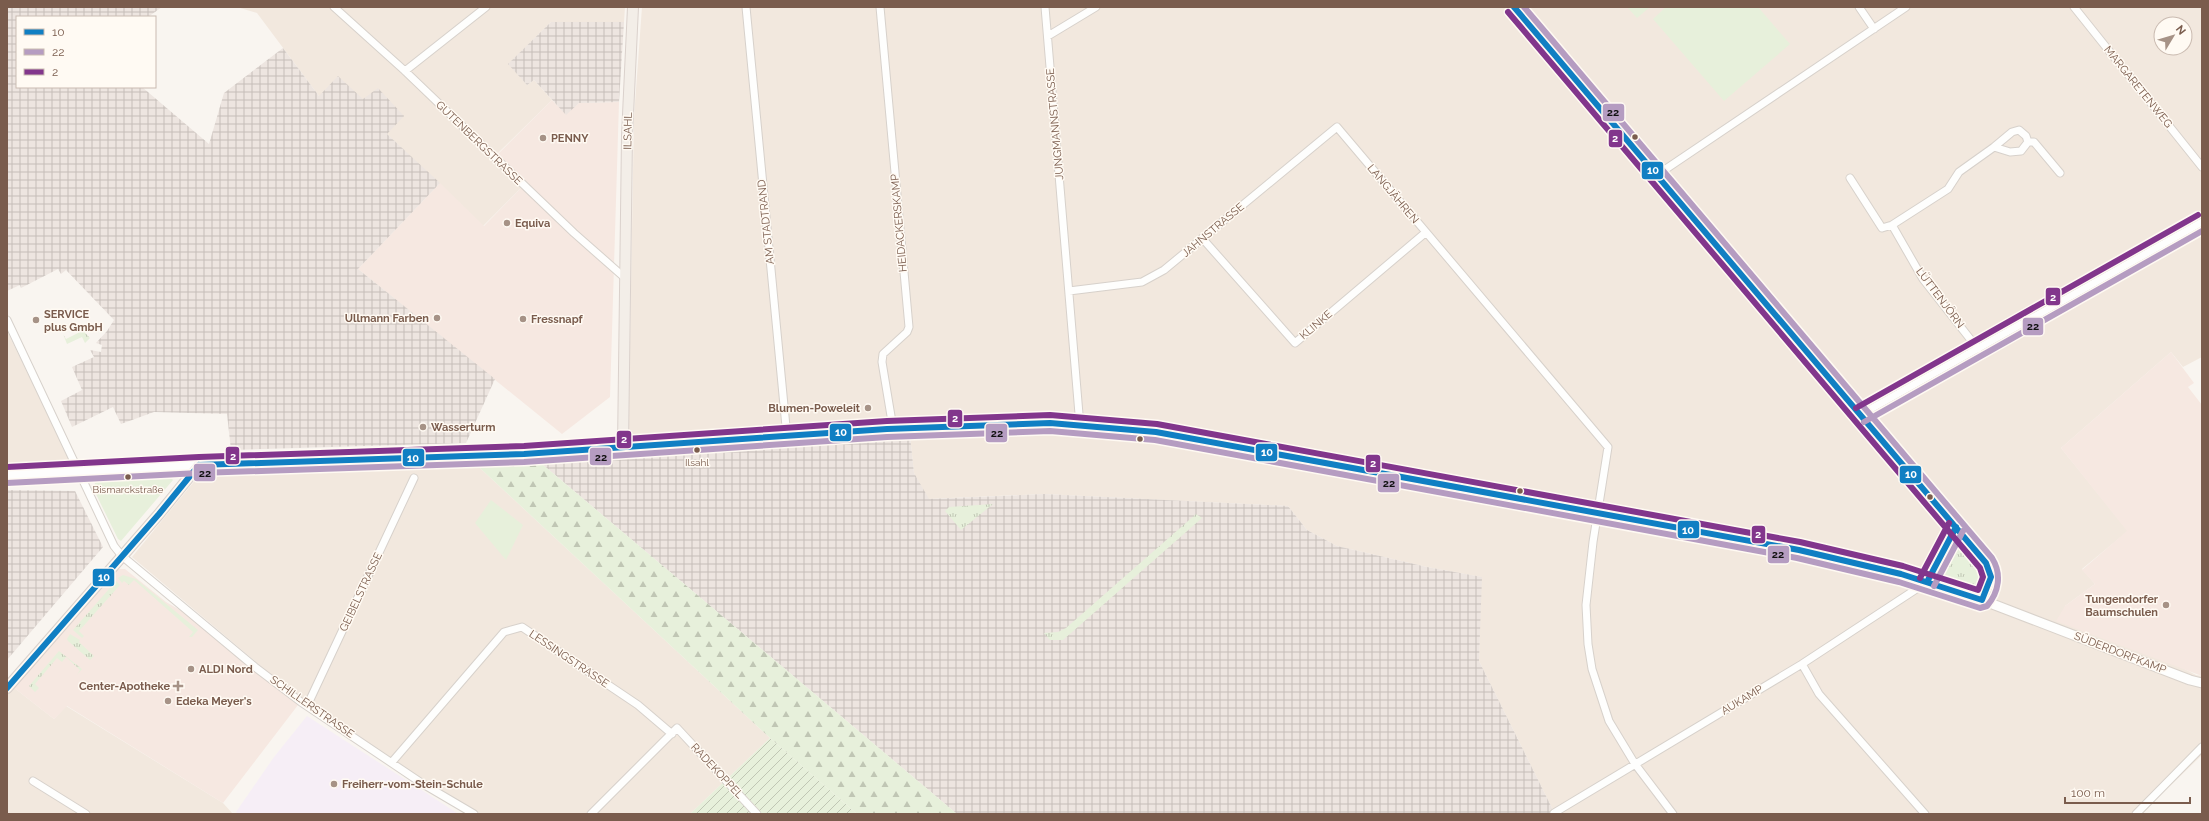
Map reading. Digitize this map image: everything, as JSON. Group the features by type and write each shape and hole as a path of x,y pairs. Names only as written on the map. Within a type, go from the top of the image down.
{"main road":[{"name":"ILSAHL","path":"623,447 629,85 633,7"},
{"name":"SÜDERDORFKAMP","path":"623,447 747,440 893,428 1050,423 1156,432 1273,452 1836,558 1901,574 1982,600 2190,680 2202,683"},
{"path":"7,475 199,465 524,454 623,447"},
{"path":"7,688 199,465"}],"street":[{"name":"GUTENBERGSTRASSE","path":"334,7 405,71 574,233 625,278"},
{"path":"405,71 486,7"},
{"name":"AM STADTRAND","path":"746,7 787,437"},
{"name":"HEIDACKERSKAMP","path":"880,7 909,327 907,332 883,354 882,362 893,428"},
{"name":"JUNGMANNSTRASSE","path":"1045,7 1080,426"},
{"path":"1048,36 1096,7"},
{"path":"1514,7 1990,568 1992,578 1982,600"},
{"path":"1859,7 1874,29"},
{"path":"1657,175 1906,7"},
{"name":"MARGARETENWEG","path":"2074,7 2202,167"},
{"name":"JAHNSTRASSE","path":"1069,291 1142,282 1164,270 1337,126"},
{"name":"LANGJÄHREN","path":"1337,126 1425,233 1608,447 1599,513 1593,542 1586,604 1588,644 1592,669 1609,721 1635,764 1673,814"},
{"path":"1850,178 1882,228 1892,225 1948,189 1959,172 2012,132 2019,130 2026,136 2028,142"},
{"path":"1994,147 2010,152 2021,151 2028,142"},
{"path":"2028,142 2034,142 2060,173"},
{"path":"1860,415 2202,222"},
{"name":"LÜTTENJÖRN","path":"1892,225 1923,279 1978,349"},
{"name":"KLINKE","path":"1202,238 1295,343 1425,233"},
{"path":"7,320 79,471"},
{"name":"SCHILLERSTRASSE","path":"79,471 114,546 122,556 255,667 307,706 423,784 474,814"},
{"name":"GEIBELSTRASSE","path":"307,706 414,478"},
{"path":"1927,582 1956,527"},
{"name":"AUKAMP","path":"1554,813 1802,664 1927,582"},
{"name":"LESSINGSTRASSE","path":"392,762 504,632 522,627 638,705 672,734"},
{"path":"1802,664 1819,694 1925,814"},
{"name":"RADEKOPPEL","path":"672,734 677,728 757,814"},
{"path":"591,814 672,734"},
{"path":"2136,814 2202,747"},
{"path":"33,781 86,814"}],"shaded area":[{"path":"7,7 162,7 149,16 16,16 16,88 143,88 209,144 224,93 283,48 319,96 338,76 363,99 378,88 404,116 387,134 440,183 358,269 495,379 466,443 231,450 227,414 154,412 121,424 113,407 72,427 61,401 82,390 72,367 94,357 90,350 101,352 102,345 96,343 107,331 114,320 66,270 61,274 58,269 21,288 20,285 7,291"},
{"path":"237,7 625,7 624,22 551,22 509,64 527,85 534,80 552,100 496,155 525,184 483,226 387,134 378,89 364,99 319,96 257,13"},
{"path":"642,7 2202,7 2202,357 2183,367 2171,352 2061,448 2128,531 2082,569 2095,584 2065,606 2196,675 2202,676 2202,755 2141,814 1555,814 1479,661 1481,577 1427,567 1337,546 1307,530 1288,506 1044,494 928,499 914,473 910,436 628,457 634,117"},
{"path":"551,22 624,22 619,102 579,103 566,115 534,80 527,85 508,64"},
{"path":"552,100 566,114 579,103 619,102 610,397 562,434 358,269 440,183 484,226 525,184 496,156"},
{"path":"7,331 28,374 79,471 7,475"},
{"name":"Tungendorfer Baumschulen","path":"2171,352 2194,383 2188,387 2202,405 2202,676 2056,621 2065,606 2095,584 2082,570 2127,531 2061,448"},
{"path":"910,436 914,473 929,499 1044,494 1288,506 1307,530 1337,546 1427,567 1482,577 1479,661 1555,814 957,814 542,464"},
{"path":"374,467 480,468 770,738 690,814 474,814 296,696 132,557 197,478 212,472"},
{"path":"7,490 75,491 103,547 7,660"},
{"path":"117,569 125,569 166,602 187,614 298,705 223,803 67,706 54,719 13,687"},
{"path":"13,687 54,719 66,706 223,803 233,814 7,814 7,695"},
{"name":"Freiherr-vom-Stein-Schule","path":"307,716 457,814 238,814 236,812 274,757"}],"green space":[{"path":"1627,7 1650,7 1637,18"},
{"path":"1666,7 1758,7 1790,44 1724,101 1653,19"},
{"path":"78,327 80,327 90,338 85,343 82,337 67,344 63,334 66,339 80,332"},
{"path":"542,464 957,814 857,814 770,738 480,468"},
{"path":"171,478 173,480 121,541 118,539 93,488 96,481"},
{"path":"491,500 523,525 506,560 475,523"},
{"path":"993,504 961,530 945,511 949,507"},
{"path":"1196,514 1202,518 1063,640 1050,640 1044,633 1058,632 1066,628"},
{"path":"1957,545 1962,545 1986,574 1985,583 1980,588 1970,586 1943,573"},
{"path":"123,575 136,579 198,630 192,637 189,637 193,632 134,580 129,585 124,581 122,583 118,578"},
{"path":"116,581 120,585 79,631 84,636 82,638 73,630"},
{"path":"70,634 80,640 79,642 94,656 90,660 68,641 67,639"},
{"path":"59,651 82,669 77,675 80,670 66,657 62,662 57,658 35,684 39,688 35,692 29,686"},
{"path":"770,738 857,814 690,814"}],"transit line":[{"name":"10","path":"199,465 524,454 887,429 1050,423 1156,432 1799,550 1901,574 1982,600 1991,577 1986,563 1514,7"},
{"name":"22","path":"7,483 199,473 524,462 887,437 1050,431 1155,440 1797,558 1899,582 1980,608 1987,606 1994,595 1998,583 1997,570 1992,558 1524,7"},
{"name":"2","path":"7,467 199,457 524,446 887,421 1050,415 1157,424 1800,542 1903,566 1978,590 1983,577 1980,568 1508,12"},
{"name":"2","path":"1856,408 2198,215"},
{"name":"22","path":"1864,422 2202,231"},
{"name":"10","path":"7,688 159,514 199,465"},
{"name":"2","path":"1920,578 1949,523"},
{"name":"10","path":"1927,582 1956,527"},
{"name":"22","path":"1934,586 1963,531"}],"place":[{"name":"PENNY","path":"543,138"},
{"name":"Equiva","path":"507,223"},
{"name":"Ullmann Farben","path":"437,318"},
{"name":"Fressnapf","path":"523,319"},
{"name":"SERVICE plus GmbH","path":"36,320"},
{"name":"Blumen-Poweleit","path":"868,408"},
{"name":"Wasserturm","path":"423,427"},
{"name":"Ilsahl","path":"697,450"},
{"name":"Bismarckstraße","path":"128,477"},
{"name":"Tungendorfer Baumschulen","path":"2166,605"},
{"name":"ALDI Nord","path":"191,669"},
{"name":"Center-Apotheke","path":"178,686"},
{"name":"Edeka Meyer's","path":"168,701"},
{"name":"Freiherr-vom-Stein-Schule","path":"334,784"}]}
